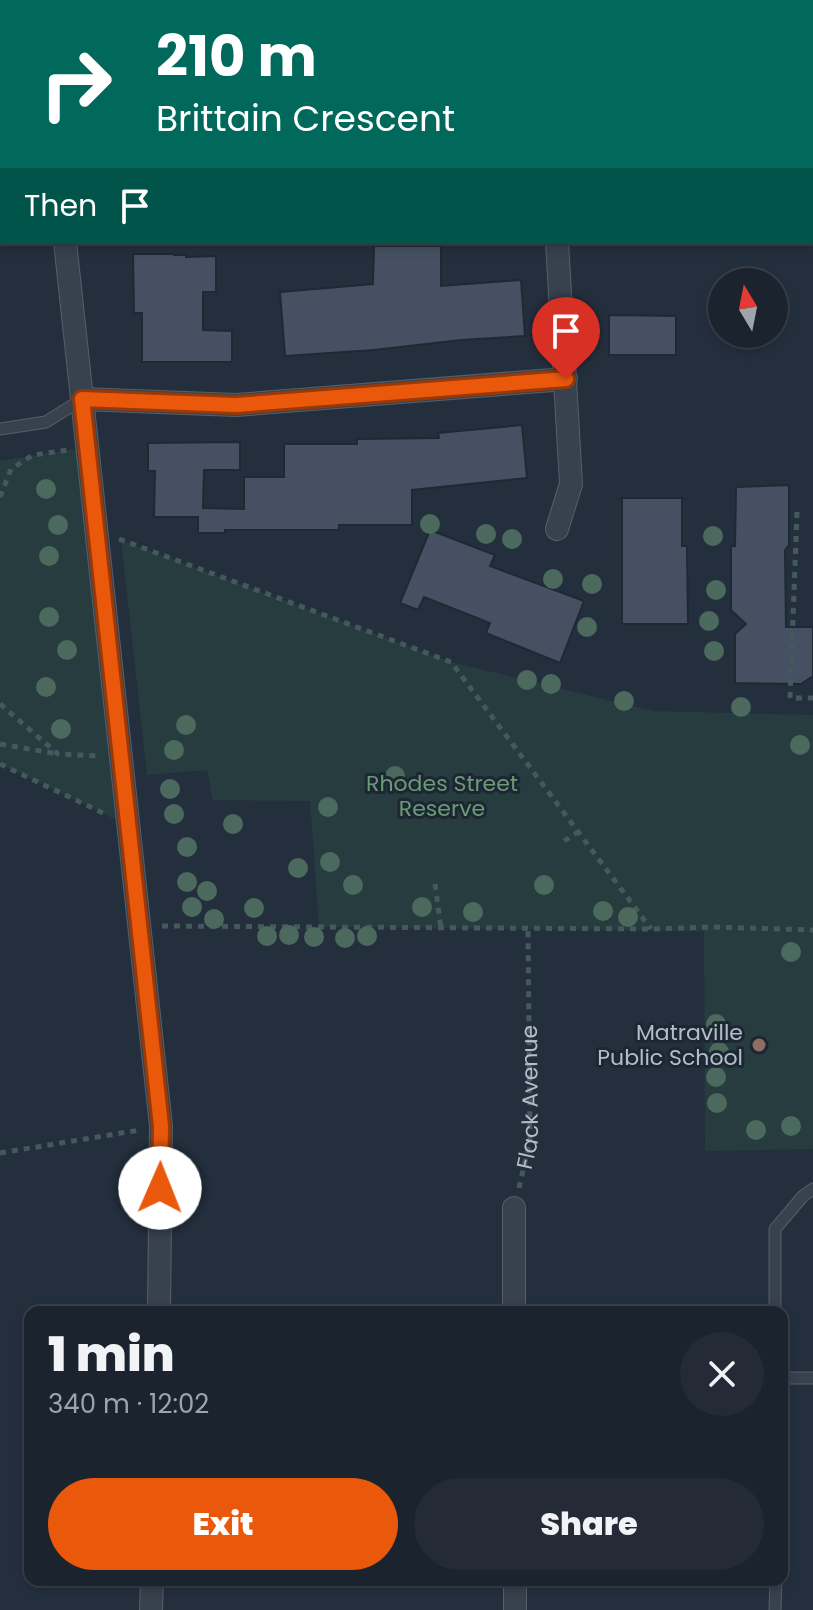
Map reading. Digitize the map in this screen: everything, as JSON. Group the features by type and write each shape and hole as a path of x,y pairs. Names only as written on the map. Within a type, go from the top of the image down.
{"street":[{"path":"65,244 161,1126 159,1306"},
{"path":"557,244 571,484 557,529"},
{"path":"82,399 236,405 566,379"},
{"path":"514,1208 514,1306"},
{"path":"151,1610 152,1586"},
{"path":"515,1586 515,1610"}],"lane":[{"path":"0,429 46,422 82,399"},
{"path":"775,1306 775,1229 803,1196 813,1189"},
{"path":"788,1378 813,1378"},
{"path":"775,1610 776,1586"}],"path":[{"path":"0,469 11,469 33,455 87,447"},
{"path":"0,497 11,469"},
{"path":"797,512 790,698 813,698"},
{"path":"96,531 451,662 651,929"},
{"path":"0,704 58,754"},
{"path":"0,744 58,754 120,757"},
{"path":"0,764 127,825"},
{"path":"564,841 578,832"},
{"path":"435,884 441,928"},
{"path":"139,926 713,927 813,930"},
{"name":"Flack Avenue","path":"514,1208 530,1140 528,928"},
{"path":"0,1153 161,1126"}],"green space":[{"path":"86,447 127,825 0,764 0,461"},
{"name":"Rhodes Street Reserve","path":"121,540 451,662 653,711 813,715 813,1149 705,1151 704,931 319,927 310,801 213,800 207,770 147,775"}],"building":[{"path":"374,246 441,246 441,286 521,280 525,336 285,356 280,292 373,284"},
{"path":"133,254 216,256 216,292 203,292 203,330 232,331 232,362 142,362 142,313 134,313"},
{"path":"609,315 676,316 676,355 609,355"},
{"path":"522,425 527,478 412,490 412,525 339,525 339,530 225,530 225,533 198,533 198,517 154,517 155,471 148,471 148,443 240,442 240,470 204,470 203,508 244,509 244,477 284,477 284,444 357,444 357,439 439,438 438,433"},
{"path":"789,485 789,545 785,550 786,627 813,627 813,676 801,684 735,683 735,634 746,624 731,610 731,546 735,546 736,487"},
{"path":"622,498 682,498 682,546 687,546 688,624 622,624"},
{"path":"430,530 495,555 490,566 584,601 560,663 486,633 490,623 424,597 418,610 400,603"}],"place":[{"name":"Matraville Public School","path":"759,1045"}],"route":[{"path":"160,1188 161,1126 82,399 236,405 566,379"}]}
